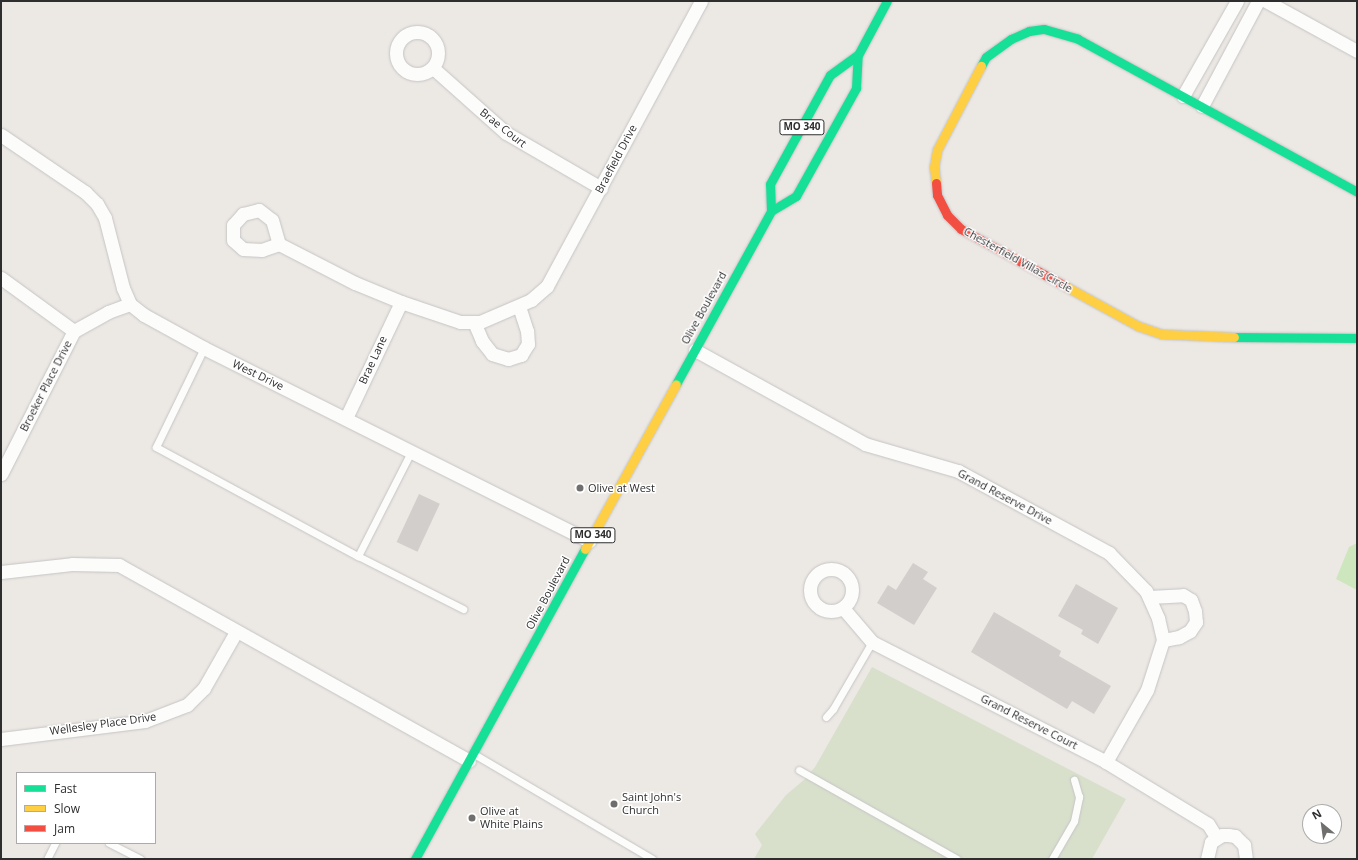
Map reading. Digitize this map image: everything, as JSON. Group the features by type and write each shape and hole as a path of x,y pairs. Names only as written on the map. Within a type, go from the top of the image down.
{"main road":[{"name":"MO 340","path":"858,55 830,75 770,184 771,211 796,196 856,88 858,55 887,1"},
{"name":"Chesterfield Villas Circle","path":"1357,192 1078,39 1044,29 1029,31 1000,45 986,58 937,150 934,167 937,195 948,215 961,229 1138,326 1153,332 1184,337 1357,338"},
{"name":"Olive Boulevard","path":"417,858 589,541 771,211"}],"street":[{"name":"Braefield Drive","path":"279,244 355,283 401,302 460,322 474,322 497,317 519,307 547,286 701,1"},
{"path":"1183,96 1237,1"},
{"path":"1202,106 1258,1"},
{"path":"1266,1 1357,51"},
{"name":"Brae Court","path":"434,68 506,133 601,188"},
{"path":"1,135 86,192 97,204 105,218 123,288 130,304"},
{"path":"1,278 74,331"},
{"name":"Brae Lane","path":"346,418 401,302"},
{"name":"Broeker Place Drive","path":"1,474 74,331 108,312 130,304"},
{"name":"West Drive","path":"130,304 204,348 589,541"},
{"path":"474,322 482,342 492,354 508,359 521,355 528,344 527,331 519,307"},
{"name":"Grand Reserve Drive","path":"695,350 865,444 958,471 1109,553 1146,591 1158,618 1162,640 1147,690 1106,762"},
{"path":"1,572 72,564 119,565 236,632 471,757"},
{"path":"1149,597 1183,595 1191,600 1195,611 1196,622 1190,631 1179,637 1162,640"},
{"name":"Grand Reserve Court","path":"843,608 872,642 1106,762 1208,824 1216,837"},
{"name":"Wellesley Place Drive","path":"1,739 145,721 187,705 204,688 236,632"},
{"path":"1207,859 1208,848 1216,837 1228,835 1240,840 1246,851 1246,859"}],"lane":[{"path":"204,348 156,447 358,556 463,609"},
{"path":"358,556 411,452"},
{"path":"826,717 833,709 872,642"},
{"path":"471,757 652,859"},
{"path":"799,770 957,859"},
{"path":"1052,859 1074,821 1079,797 1074,780"},
{"path":"47,859 54,844"},
{"path":"111,844 140,859"}],"green space":[{"path":"1357,543 1357,590 1336,579 1349,547"},
{"path":"872,667 1126,799 1092,859 754,859 762,845 755,834 786,795 805,779 815,767"}],"building":[{"path":"419,494 440,504 417,552 397,542"},
{"path":"913,563 928,572 923,579 937,588 914,625 877,603 888,585 896,590"},
{"path":"1076,584 1118,608 1098,644 1081,634 1083,630 1058,616"},
{"path":"994,612 1061,651 1059,656 1111,686 1094,714 1072,701 1067,709 971,652"}],"traffic: fast":[{"path":"771,211 770,184 830,75 858,55 887,1"},
{"path":"981,66 986,57 1011,39 1029,31 1044,29 1078,39 1357,192"},
{"path":"676,384 771,211 796,196 856,88 858,55"},
{"path":"1234,337 1357,338"},
{"path":"415,859 585,549"}],"traffic: slow":[{"path":"936,183 934,167 937,150 981,66"},
{"path":"1065,286 1138,326 1161,334 1234,337"},
{"path":"585,549 676,384"}],"traffic: jam":[{"path":"936,183 937,195 947,215 961,229 1065,286"}],"place":[{"name":"Olive at West","path":"580,488"},
{"name":"Saint John's Church","path":"614,804"},
{"name":"Olive at White Plains","path":"472,818"}]}
